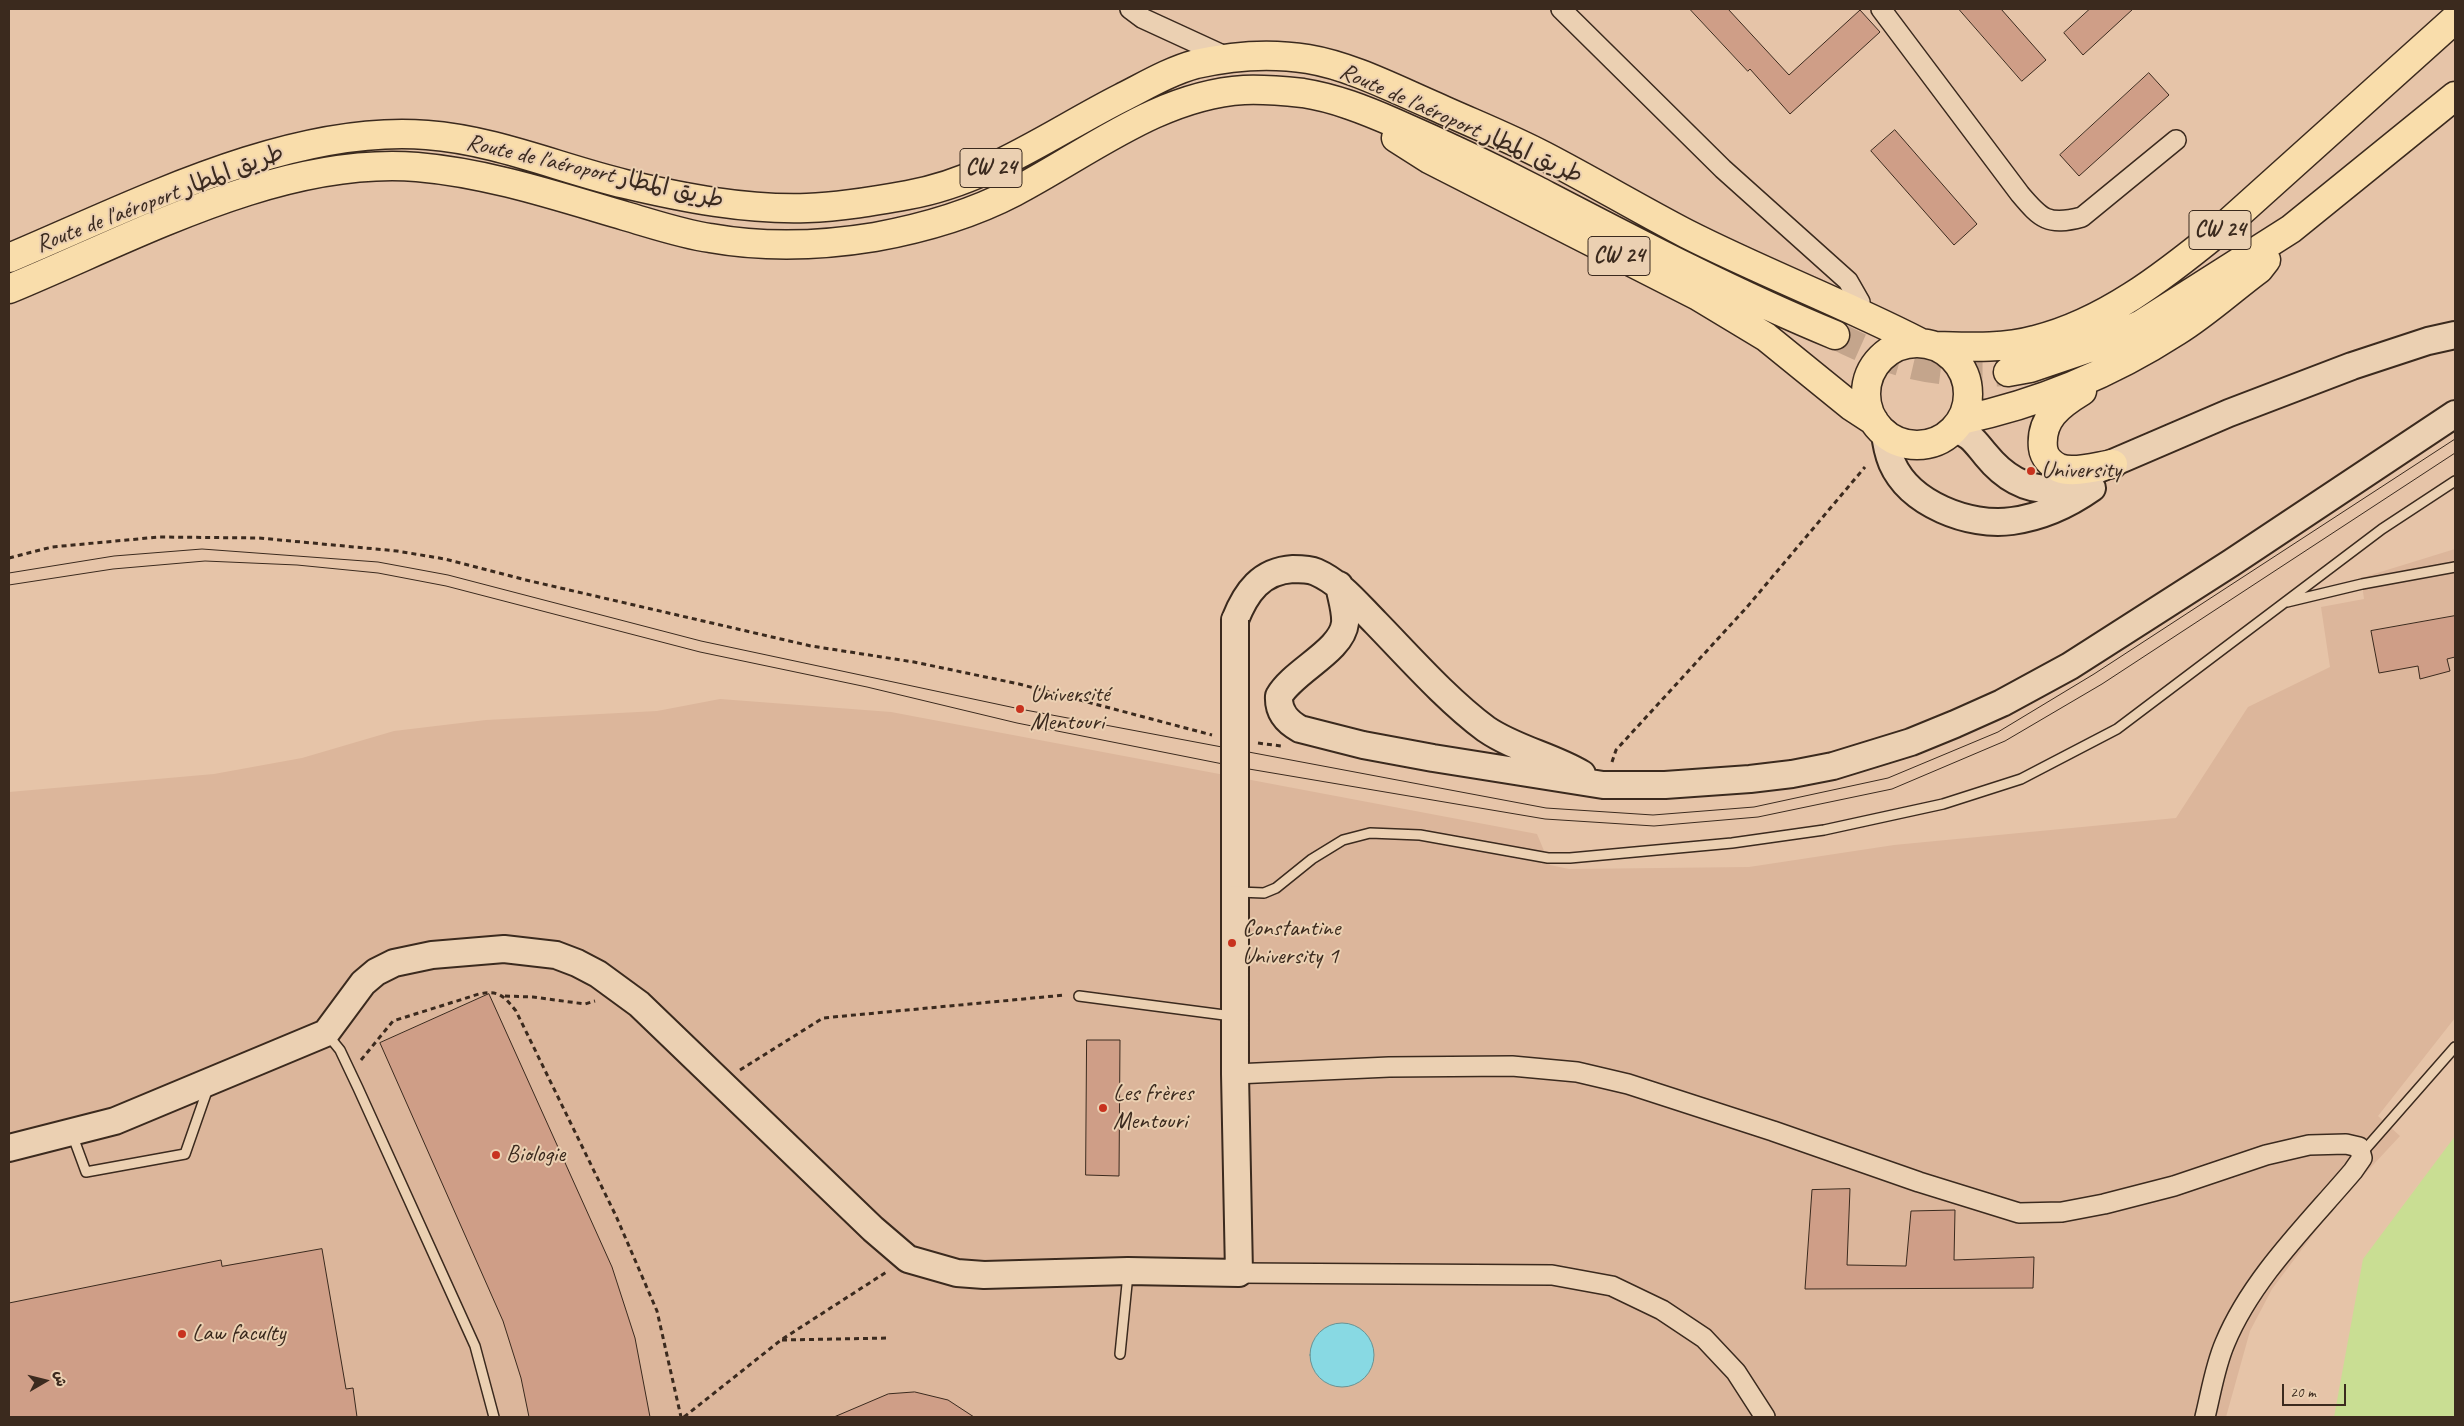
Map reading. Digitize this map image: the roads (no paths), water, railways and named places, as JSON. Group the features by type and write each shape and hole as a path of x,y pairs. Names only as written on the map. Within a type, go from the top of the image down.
{"highway":[{"name":"Route de l'aéroport طريق المطار","path":"9,258 127,207 242,164 314,143 373,136 421,134 452,138 516,152 624,183 736,205 811,208 916,194 974,176 1055,136 1088,115 1149,84 1193,65 1232,59 1277,56 1310,59 1393,88 1538,153 1688,234 1928,344 1995,347 2035,340 2074,327 2130,297 2176,265 2218,232 2455,19"},
{"name":"Route de l'aéroport طريق المطار","path":"9,289 200,208 264,186 312,175 370,167 414,167 454,172 534,190 707,238 768,246 814,245 875,237 930,226 977,209 1048,173 1142,119 1181,103 1244,90 1324,97 1355,106 1460,151 1618,232 1799,320 1835,335"},
{"name":"CW 24","path":"2008,372 2030,368 2098,345 2140,325 2291,229 2455,96"},
{"name":"CW 24","path":"1355,106 1391,135 1429,159 1714,306 1778,346 1879,427"},
{"name":"CW 24","path":"1958,424 2019,404 2128,360 2179,330 2259,269 2291,229"},
{"path":"1903,344 1928,344 1951,356 1962,369 1968,386 1967,404 1958,424 1942,438 1928,444 1913,445 1898,441 1879,427 1868,407 1866,391 1869,375 1877,362 1889,351 1903,344"},
{"path":"2040,488 2044,426 2052,413 2064,402 2128,360"},
{"path":"2040,488 2051,462 2060,468 2074,469 2114,464"}],"street":[{"path":"1130,9 1142,18 1232,59"},
{"path":"1561,9 1723,169 1848,280 1860,302 1860,314"},
{"path":"1881,9 2020,194 2036,214 2049,221 2065,222 2082,217 2176,140"},
{"path":"1958,424 1976,440 2000,470 2014,480 2040,488 2051,511 2098,484 2114,464 2229,413 2352,366 2428,341 2455,335"},
{"path":"1339,585 1345,623 1341,636 1287,684 1279,696 1282,714 1292,725 1311,733 1363,745 1603,785 1666,785 1792,774 1877,753 2002,703 2070,666 2232,563 2455,414"},
{"path":"1879,427 1892,464 1901,476 1912,489 1950,513 1989,522 2011,521 2040,488"},
{"path":"1239,1272 1235,1074 1235,620 1243,601 1257,582 1279,571 1302,569 1314,571 1339,585 1450,697 1485,728 1501,738 1568,766 1603,785"},
{"path":"9,1148 115,1121 326,1033 363,983 376,972 394,963 432,955 504,949 556,955 577,963 626,994 873,1229 908,1259 957,1273 984,1275 1128,1271 1552,1275 1612,1286 1662,1310 1704,1338 1736,1372 1765,1417"},
{"path":"1235,1074 1389,1067 1512,1066 1577,1072 1628,1084 1695,1108 1773,1131 1909,1179 2019,1213 2062,1212 2104,1204 2174,1186 2266,1155 2309,1145 2354,1145 2359,1148 2362,1158 2353,1172 2261,1282 2233,1324 2224,1345 2205,1417"}],"lane":[{"path":"1236,883 1264,894 1276,888 1312,859 1343,840 1370,833 1420,835 1548,858 1570,858 1732,843 1824,830 1976,795 2038,771 2118,729 2282,602 2382,529 2455,481"},
{"path":"2282,602 2362,584 2455,568"},
{"path":"1079,996 1235,1016"},
{"path":"326,1033 340,1050 351,1073 475,1346 494,1417"},
{"path":"2362,1153 2455,1047"},
{"path":"71,1133 86,1172 185,1154 210,1083"},
{"path":"1120,1354 1128,1271"}],"water":[{"path":"1336,1323 1348,1323 1365,1332 1372,1343 1374,1355 1372,1367 1365,1378 1348,1387 1336,1387 1324,1382 1315,1373 1310,1361 1310,1349 1315,1337 1324,1328"}],"tunnel":[{"path":"1835,335 1878,355 1919,367 1961,372 2008,372"}],"tram line":[{"path":"9,573 114,556 202,549 378,562 448,575 701,641 1020,709 1546,808 1653,815 1754,807 1888,778 1998,732 2094,674 2455,439"},
{"path":"9,585 113,569 205,561 297,565 378,573 446,586 700,652 867,687 1017,723 1243,768 1545,819 1654,826 1758,817 1892,789 2005,741 2102,684 2455,453"}],"place":[{"name":"University","path":"2031,471"},
{"name":"Université Mentouri","path":"1020,709"},
{"name":"Constantine University 1","path":"1232,943"},
{"name":"Les frères Mentouri","path":"1103,1108"},
{"name":"Biologie","path":"496,1155"},
{"name":"Law faculty","path":"182,1334"}]}
